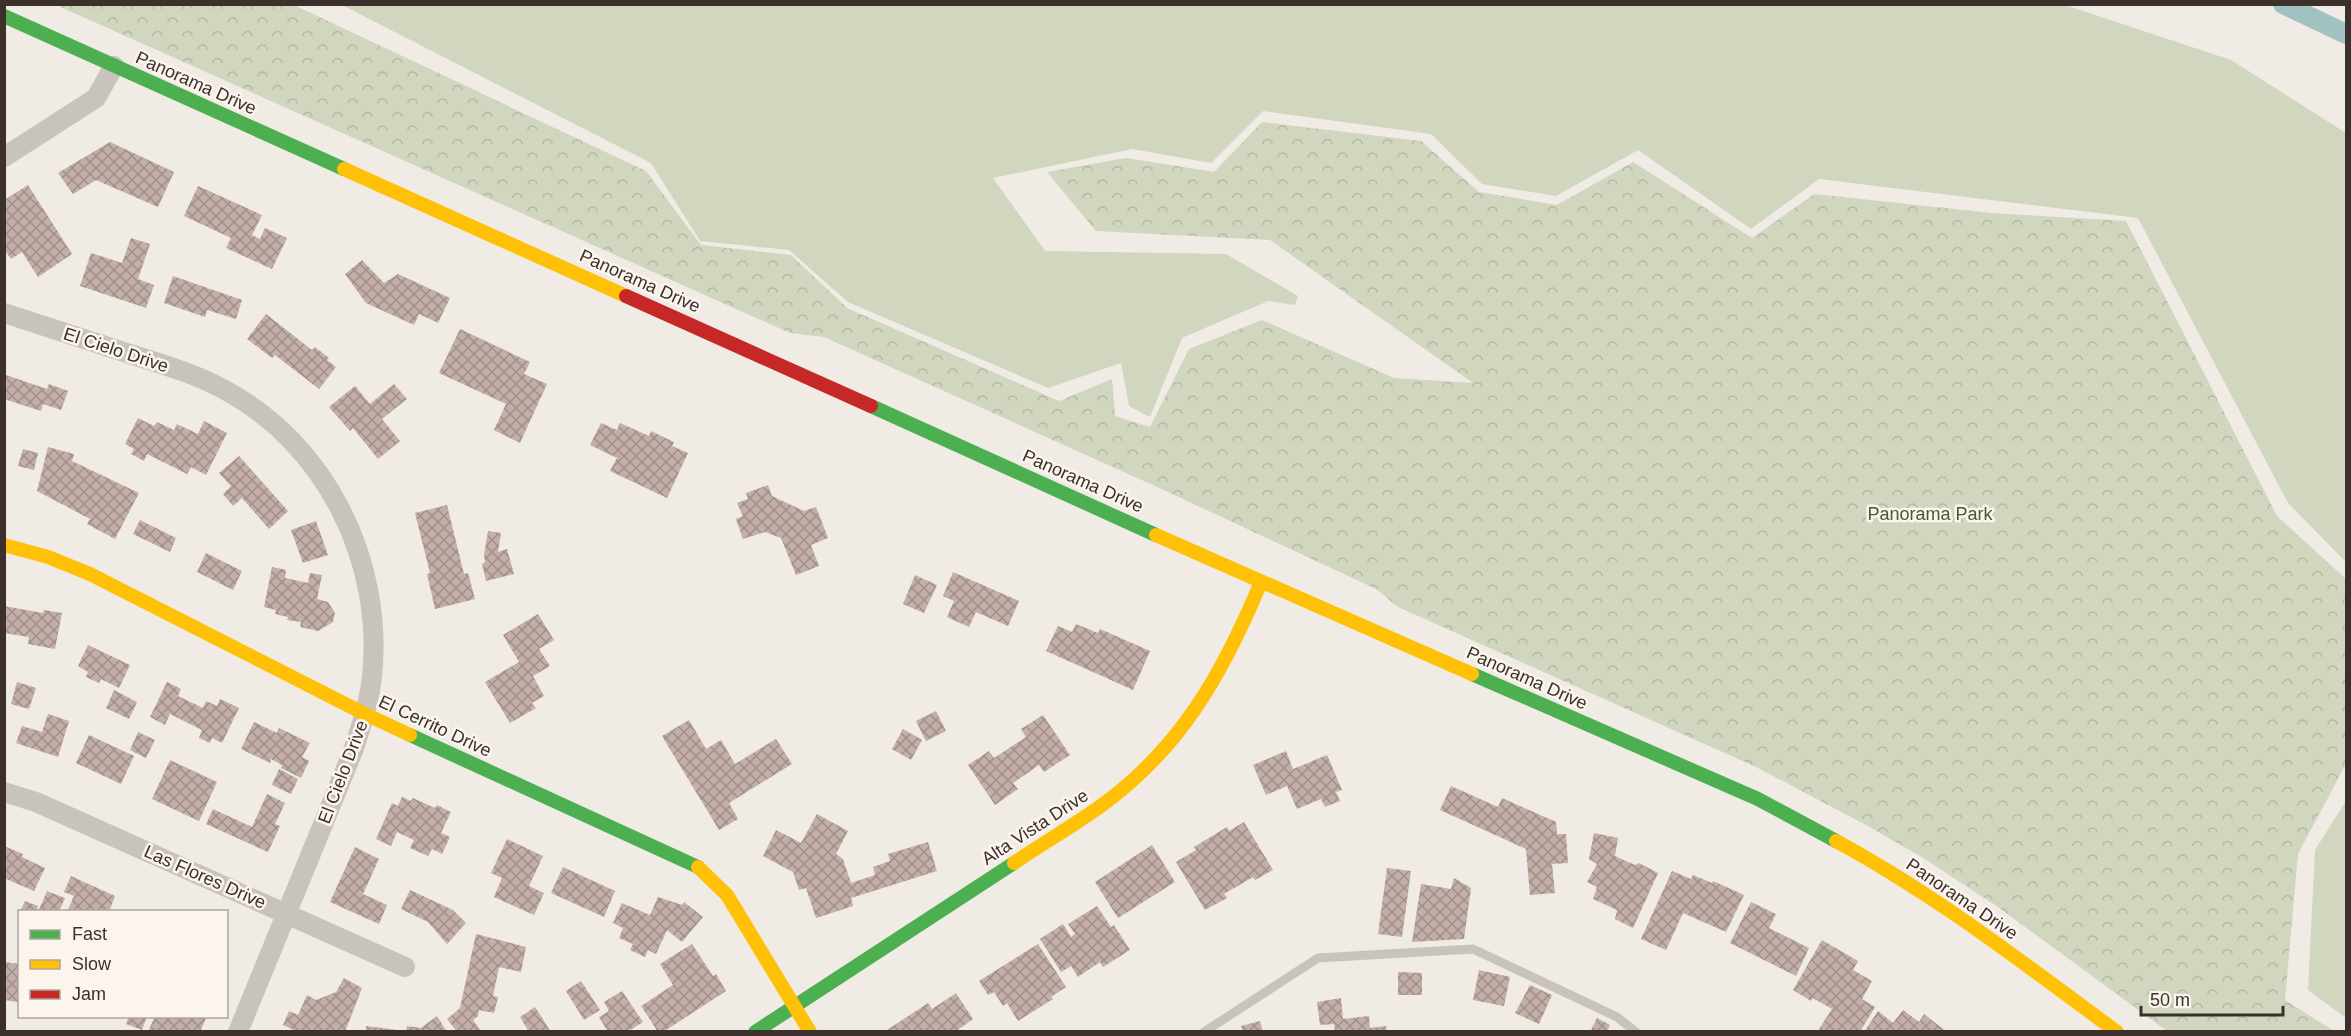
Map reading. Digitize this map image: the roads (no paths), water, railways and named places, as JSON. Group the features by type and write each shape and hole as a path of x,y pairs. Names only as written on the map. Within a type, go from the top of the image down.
{"main road":[{"name":"Panorama Drive","path":"4,16 1262,582 1758,799 1862,855 1964,920 2117,1032"},
{"name":"El Cerrito Drive","path":"4,545 67,563 365,714 702,870 727,895 810,1032"},
{"name":"Alta Vista Drive","path":"755,1032 1099,807 1134,779 1184,725 1215,680 1262,582"}],"street":[{"path":"4,157 96,98 114,66"},
{"name":"El Cielo Drive","path":"4,313 192,374 224,389 258,411 288,437 312,464 335,497 351,530 364,568 372,608 374,643 372,678 365,714 353,752 238,1032"},
{"name":"Las Flores Drive","path":"4,792 36,802 405,967"}],"lane":[{"path":"1204,1032 1318,958 1473,949 1617,1017 1636,1032"}],"waterway":[{"path":"2283,4 2346,34"}],"park label":[{"name":"Panorama Park","path":"1930,514"}]}
